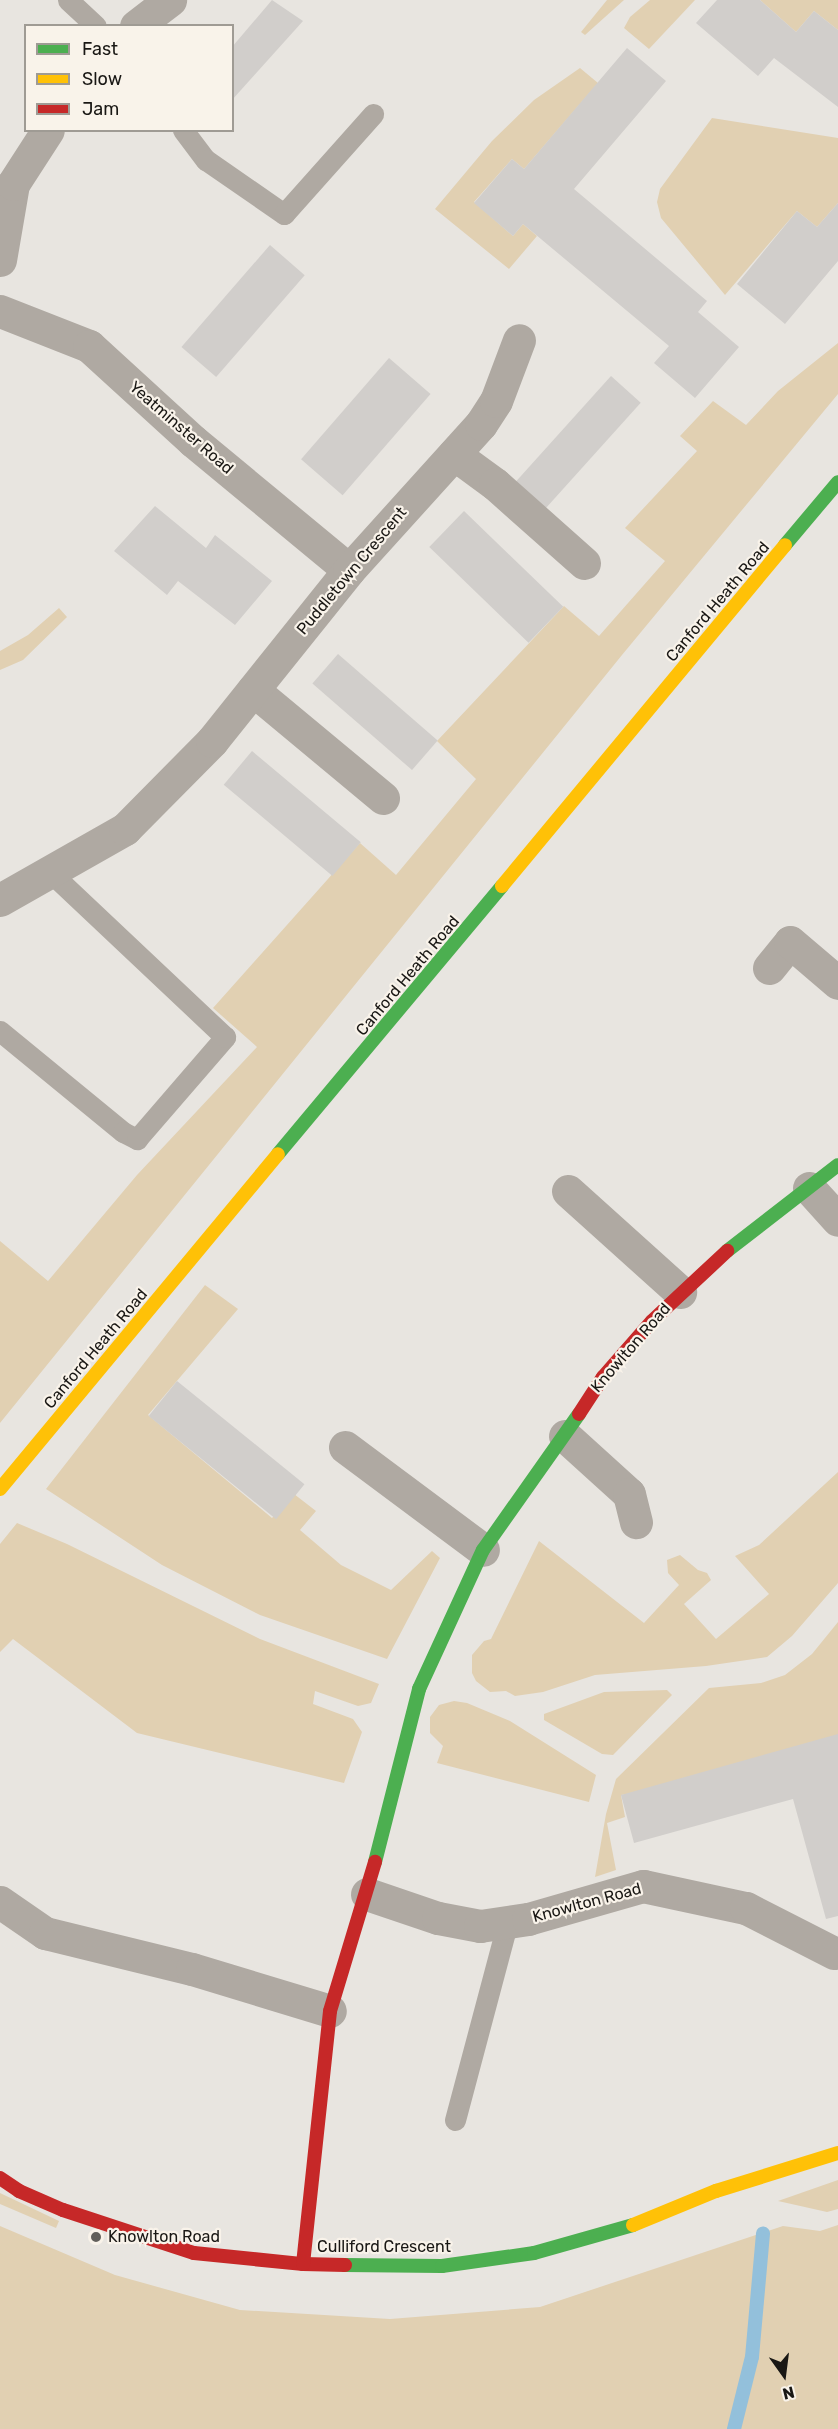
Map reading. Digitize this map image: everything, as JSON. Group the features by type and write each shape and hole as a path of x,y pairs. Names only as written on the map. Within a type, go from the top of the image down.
{"street":[{"path":"139,24 170,0"},
{"path":"0,260 14,184 47,132"},
{"name":"Yeatminster Road","path":"0,311 89,346 193,441 349,570"},
{"name":"Puddletown Crescent","path":"0,900 125,829 212,741 349,570 481,424 496,401 519,340"},
{"path":"454,454 495,484 584,563"},
{"name":"Canford Heath Road","path":"0,1489 838,482"},
{"path":"253,690 383,798"},
{"path":"770,968 790,942 838,983"},
{"name":"Knowlton Road","path":"303,2264 330,2011 367,1894 424,1672 483,1550 565,1436 603,1377 680,1292 738,1241 838,1165"},
{"path":"809,1188 838,1220"},
{"name":"Knowlton Road","path":"568,1191 680,1292"},
{"path":"565,1436 628,1494 636,1522"},
{"path":"345,1447 483,1550"},
{"name":"Knowlton Road","path":"367,1894 438,1917 480,1926 528,1919 643,1886 746,1908 834,1953"},
{"path":"0,1902 45,1933 192,1969 330,2011"},
{"name":"Culliford Crescent","path":"0,2178 19,2190 63,2210 194,2253 303,2264 442,2266 534,2253 628,2227 716,2191 838,2153"}],"lane":[{"path":"68,0 94,24"},
{"path":"185,132 206,160 284,214 374,114"},
{"path":"0,1031 123,1132 137,1139 225,1037 50,872"},
{"path":"455,2120 508,1921"}],"shaded area":[{"path":"607,0 624,0 585,35 581,32"},
{"path":"650,0 695,0 649,49 624,28 630,17"},
{"path":"760,0 838,0 838,30 814,11 796,32"},
{"path":"580,68 598,83 524,169 512,159 474,202 513,236 523,224 537,236 509,269 435,209 492,141 534,100"},
{"path":"712,118 838,138 838,203 817,227 797,211 725,295 661,218 657,202 660,189"},
{"path":"838,343 838,394 622,655 0,1423 0,1241 48,1281 137,1175 257,1047 213,1008 360,843 396,875 476,779 437,741 564,606 599,636 665,561 625,528 697,451 680,436 713,401 746,425 778,391"},
{"path":"59,608 67,617 23,660 0,670 0,651 28,635"},
{"path":"205,1285 238,1309 148,1415 272,1518 294,1494 316,1511 300,1530 341,1565 391,1590 432,1551 440,1558 387,1659 260,1615 162,1565 46,1489"},
{"path":"838,1472 838,1583 792,1636 767,1657 706,1666 595,1675 543,1692 515,1696 506,1691 490,1692 476,1681 472,1673 472,1655 484,1641 491,1639 539,1541 644,1623 679,1585 668,1573 667,1560 680,1555 698,1570 707,1573 711,1580 684,1604 716,1639 769,1594 735,1556 759,1545"},
{"path":"17,1523 67,1544 260,1639 379,1684 371,1703 358,1706 315,1691 313,1704 353,1719 362,1732 344,1783 137,1733 13,1639 0,1652 0,1544"},
{"path":"838,1622 838,1758 621,1795 625,1817 607,1823 616,1870 595,1877 606,1814 616,1779 709,1688 761,1683 785,1675 812,1654"},
{"path":"667,1690 672,1695 613,1755 602,1754 544,1720 544,1714 604,1692"},
{"path":"454,1701 467,1703 510,1721 596,1775 589,1802 437,1763 443,1746 430,1733 430,1717 439,1705"},
{"path":"838,2180 838,2209 827,2212 778,2201"},
{"path":"0,2193 59,2221 56,2228 0,2204"},
{"path":"838,2225 838,2429 0,2429 0,2226 115,2275 240,2310 390,2319 540,2307 783,2226 820,2231"}],"building":[{"path":"272,0 303,21 234,98 234,45"},
{"path":"717,0 760,0 796,32 814,11 838,30 838,107 774,58 758,76 696,23"},
{"path":"627,48 666,81 574,189 707,301 698,312 739,347 695,398 654,363 669,346 523,224 513,236 474,203 512,159 524,169"},
{"path":"838,203 838,261 785,324 737,284 797,211 817,227"},
{"path":"270,245 305,275 216,377 181,347"},
{"path":"389,358 431,394 343,495 301,459"},
{"path":"611,376 641,403 544,510 515,483"},
{"path":"155,506 206,548 215,535 272,581 235,625 178,581 167,595 114,551"},
{"path":"464,511 563,607 529,643 429,547"},
{"path":"338,654 438,741 412,770 312,683"},
{"path":"252,751 361,842 332,876 224,785"},
{"path":"177,1381 304,1484 276,1519 149,1416"},
{"path":"838,1734 838,1916 826,1919 793,1799 634,1843 621,1795"}],"waterway":[{"path":"734,2429 752,2357 763,2233"}],"traffic: fast":[{"path":"785,545 838,482"},
{"path":"278,1154 502,886"},
{"path":"727,1251 838,1165"},
{"path":"375,1862 419,1689 483,1550 579,1414"},
{"path":"345,2265 442,2266 534,2253 633,2225"}],"traffic: slow":[{"path":"502,886 785,545"},
{"path":"0,1489 278,1154"},
{"path":"633,2225 716,2191 838,2153"}],"traffic: jam":[{"path":"579,1414 603,1377 652,1321 727,1251"},
{"path":"303,2264 330,2011 375,1862"},
{"path":"0,2178 19,2191 63,2210 194,2253 303,2264 345,2265"}],"place":[{"name":"Knowlton Road","path":"96,2237"}]}
